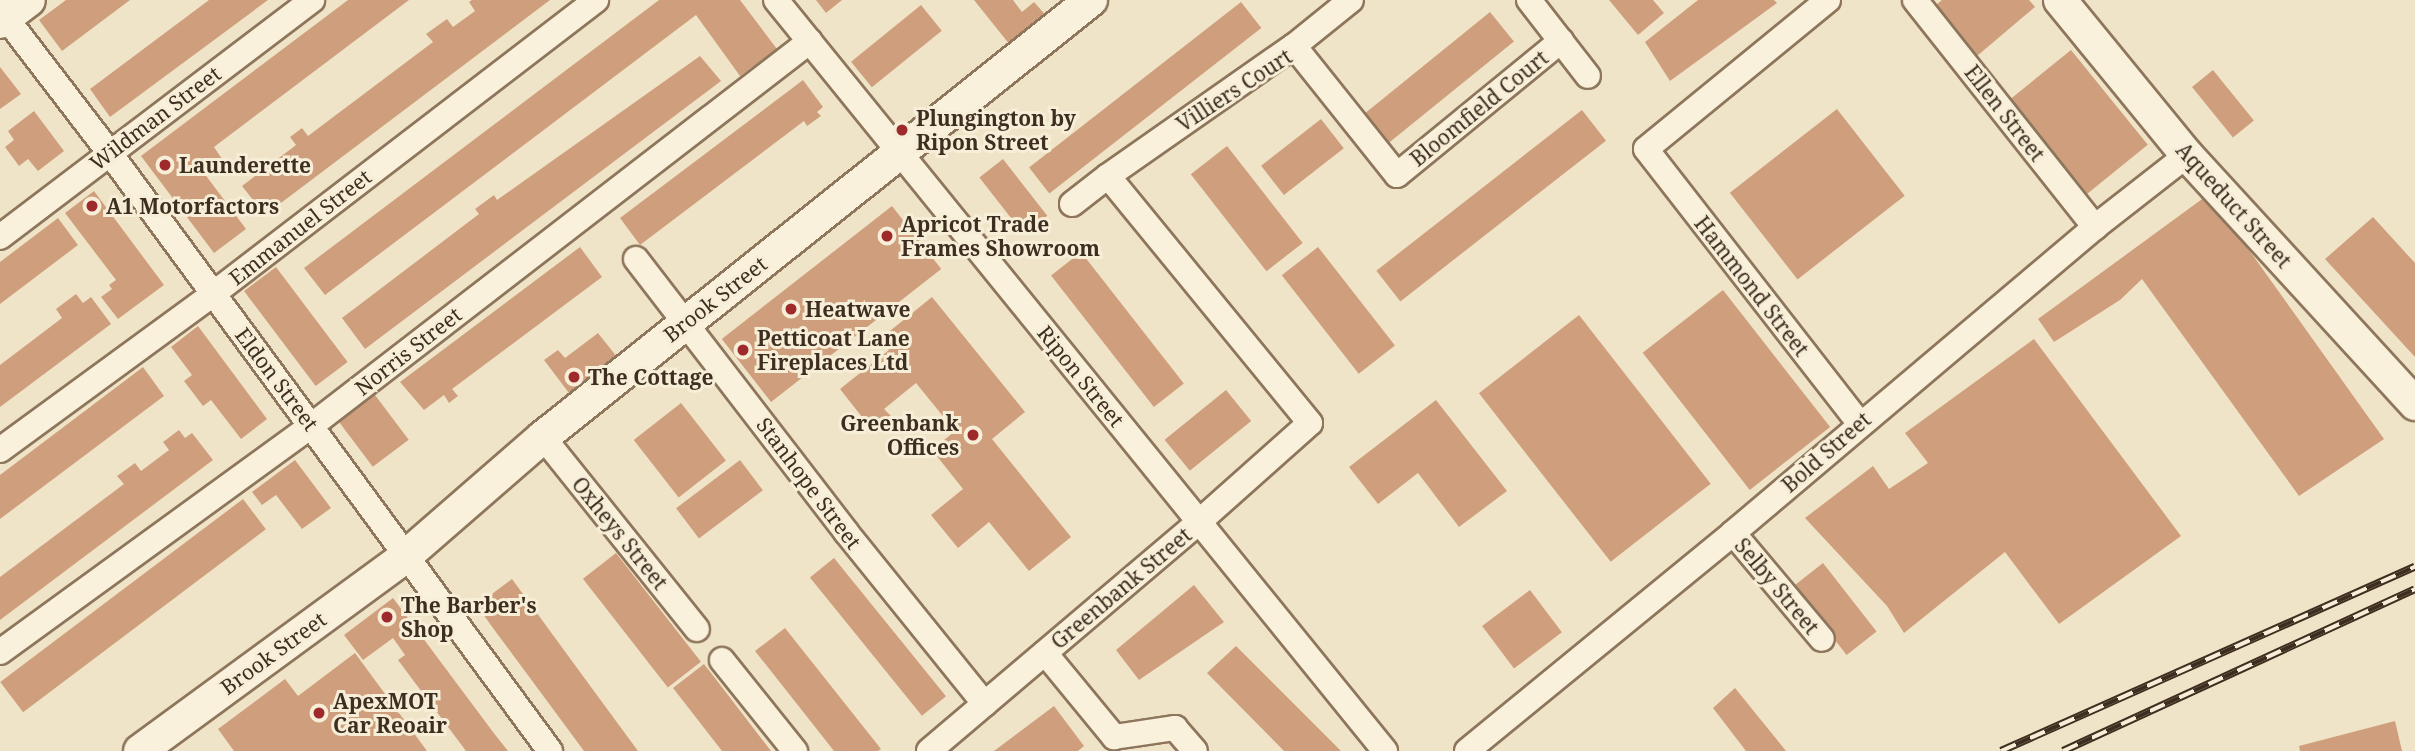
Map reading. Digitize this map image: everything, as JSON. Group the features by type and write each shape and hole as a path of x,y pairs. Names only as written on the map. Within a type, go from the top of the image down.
{"street":[{"name":"Wildman Street","path":"0,237 312,0"},
{"name":"Emmanuel Street","path":"0,450 213,294 596,0"},
{"name":"Ripon Street","path":"776,0 1385,751"},
{"name":"Brook Street","path":"140,751 406,556 543,437 1091,0"},
{"path":"1294,46 1351,0"},
{"path":"1529,0 1588,76"},
{"name":"Hammond Street","path":"1828,0 1646,149 1859,423"},
{"name":"Ellen Street","path":"1916,0 2095,227"},
{"name":"Aqueduct Street","path":"2060,0 2187,155 2415,404"},
{"name":"Eldon Street","path":"9,12 550,751"},
{"name":"Bloomfield Court","path":"1396,175 1561,40"},
{"name":"Norris Street","path":"0,652 311,426 810,41"},
{"name":"Villiers Court","path":"1072,204 1294,46 1396,175"},
{"name":"Bold Street","path":"1467,751 1733,533 1859,423 2095,227 2187,155"},
{"name":"Greenbank Street","path":"929,751 1200,521 1310,423 1108,176"},
{"name":"Stanhope Street","path":"636,259 846,532 985,704"},
{"name":"Oxheys Street","path":"543,437 697,629"},
{"name":"Selby Street","path":"1733,533 1822,639"},
{"path":"1045,653 1109,744 1175,728 1195,751"},
{"path":"722,660 795,751"}],"building":[{"path":"66,0 130,0 62,51 39,20"},
{"path":"209,0 268,0 110,117 90,89"},
{"path":"348,0 409,0 214,147 222,159 204,173 246,229 214,253 141,156"},
{"path":"550,0 265,215 242,186 296,145 290,137 302,128 308,136 433,42 426,34 447,19 453,27 475,11 469,2"},
{"path":"659,0 740,0 777,49 740,76 696,15 325,295 304,268"},
{"path":"816,0 842,0 826,13"},
{"path":"974,0 1013,0 1022,12 1034,2 1050,20 1014,50"},
{"path":"1609,0 1653,0 1664,13 1638,35"},
{"path":"1698,0 1774,0 1777,3 1670,81 1645,42"},
{"path":"1942,0 2029,0 2035,7 1977,56 1936,5"},
{"path":"1241,2 1261,28 1049,194 1029,168"},
{"path":"921,5 942,31 872,87 851,62"},
{"path":"1490,12 1514,42 1386,145 1363,115"},
{"path":"2071,50 2148,145 2086,195 2010,100"},
{"path":"700,56 721,81 365,349 342,318 479,214 475,209 494,195 497,200"},
{"path":"0,67 21,94 0,109"},
{"path":"2213,70 2254,121 2233,138 2192,87"},
{"path":"803,80 823,107 817,112 821,116 807,126 804,121 640,245 620,218"},
{"path":"1837,109 1905,196 1798,279 1730,193"},
{"path":"1582,110 1606,141 1400,301 1376,271"},
{"path":"34,111 64,151 38,171 28,159 19,166 5,147 14,140 8,131"},
{"path":"1321,119 1344,148 1284,195 1261,166"},
{"path":"1227,146 1303,243 1266,271 1191,174"},
{"path":"1003,159 1047,216 1024,234 979,177"},
{"path":"94,191 164,285 118,319 101,297 112,289 109,285 116,280 65,213"},
{"path":"2209,194 2384,439 2299,496 2142,279 2120,300 2054,342 2038,319"},
{"path":"892,206 941,269 771,402 722,339"},
{"path":"2373,217 2415,263 2415,357 2325,259"},
{"path":"58,218 78,245 0,304 0,262"},
{"path":"580,247 602,277 452,389 458,396 449,403 444,395 424,410 400,382"},
{"path":"1318,247 1395,346 1359,374 1282,275"},
{"path":"1081,252 1184,384 1154,407 1051,275"},
{"path":"276,267 348,362 316,386 244,291"},
{"path":"1723,290 1830,427 1750,490 1643,353"},
{"path":"76,294 83,303 91,297 111,324 0,407 0,365 62,318 56,309"},
{"name":"Greenbank Offices","path":"932,297 1025,412 992,439 1071,537 1029,571 989,522 958,548 931,515 963,489 932,450 955,431 916,383 884,409 891,416 873,431 840,389 889,350 880,339"},
{"path":"1579,315 1711,484 1611,562 1479,393"},
{"path":"198,326 267,419 241,439 211,400 203,406 184,381 192,375 171,347"},
{"name":"The Cottage","path":"598,333 617,357 569,393 544,360 558,350 565,358"},
{"path":"2034,339 2181,536 2059,624 2005,552 1904,633 1887,606 1805,518 1873,466 1889,489 1928,463 1905,433"},
{"path":"143,367 164,396 0,519 0,475"},
{"path":"1226,390 1251,421 1190,471 1165,440"},
{"path":"375,395 409,440 373,467 339,422"},
{"path":"1436,400 1507,491 1459,527 1418,473 1378,504 1349,467"},
{"path":"681,403 726,461 679,497 634,440"},
{"path":"179,430 185,438 192,433 213,460 0,620 0,577 124,484 117,476 135,463 141,471 169,450 163,442"},
{"path":"295,460 331,508 302,529 276,495 262,505 252,492"},
{"path":"740,460 763,490 699,538 676,508"},
{"path":"243,499 266,529 23,712 0,682"},
{"path":"616,553 701,662 668,688 583,579"},
{"path":"834,558 946,696 922,716 810,578"},
{"path":"1823,563 1877,632 1847,655 1793,586"},
{"path":"512,579 638,751 584,751 490,624 477,605"},
{"path":"1194,585 1224,622 1139,680 1116,650"},
{"path":"1530,590 1562,632 1514,668 1482,626"},
{"path":"393,598 508,751 466,751 398,660 405,655 393,638 363,660 344,635"},
{"path":"785,628 881,749 834,751 755,651"},
{"path":"1236,646 1341,751 1284,751 1207,673"},
{"name":"ApexMOT Car Reoair","path":"355,653 427,751 234,751 218,729 285,679 298,696"},
{"path":"704,664 771,751 722,751 673,688"},
{"path":"1735,688 1786,751 1746,751 1713,708"},
{"path":"1054,706 1084,746 1078,751 994,751"},
{"path":"2395,721 2402,751 2300,751 2299,746"}],"railway":[{"path":"2001,751 2415,567"},
{"path":"2063,751 2415,589"}],"place":[{"name":"Plungington by Ripon Street","path":"902,130"},
{"name":"Launderette","path":"165,165"},
{"name":"A1 Motorfactors","path":"92,206"},
{"name":"Apricot Trade Frames Showroom","path":"887,236"},
{"name":"Heatwave","path":"791,309"},
{"name":"Petticoat Lane Fireplaces Ltd","path":"743,350"},
{"name":"The Cottage","path":"574,377"},
{"name":"Greenbank Offices","path":"973,435"},
{"name":"The Barber's Shop","path":"387,617"},
{"name":"ApexMOT Car Reoair","path":"319,713"}]}
